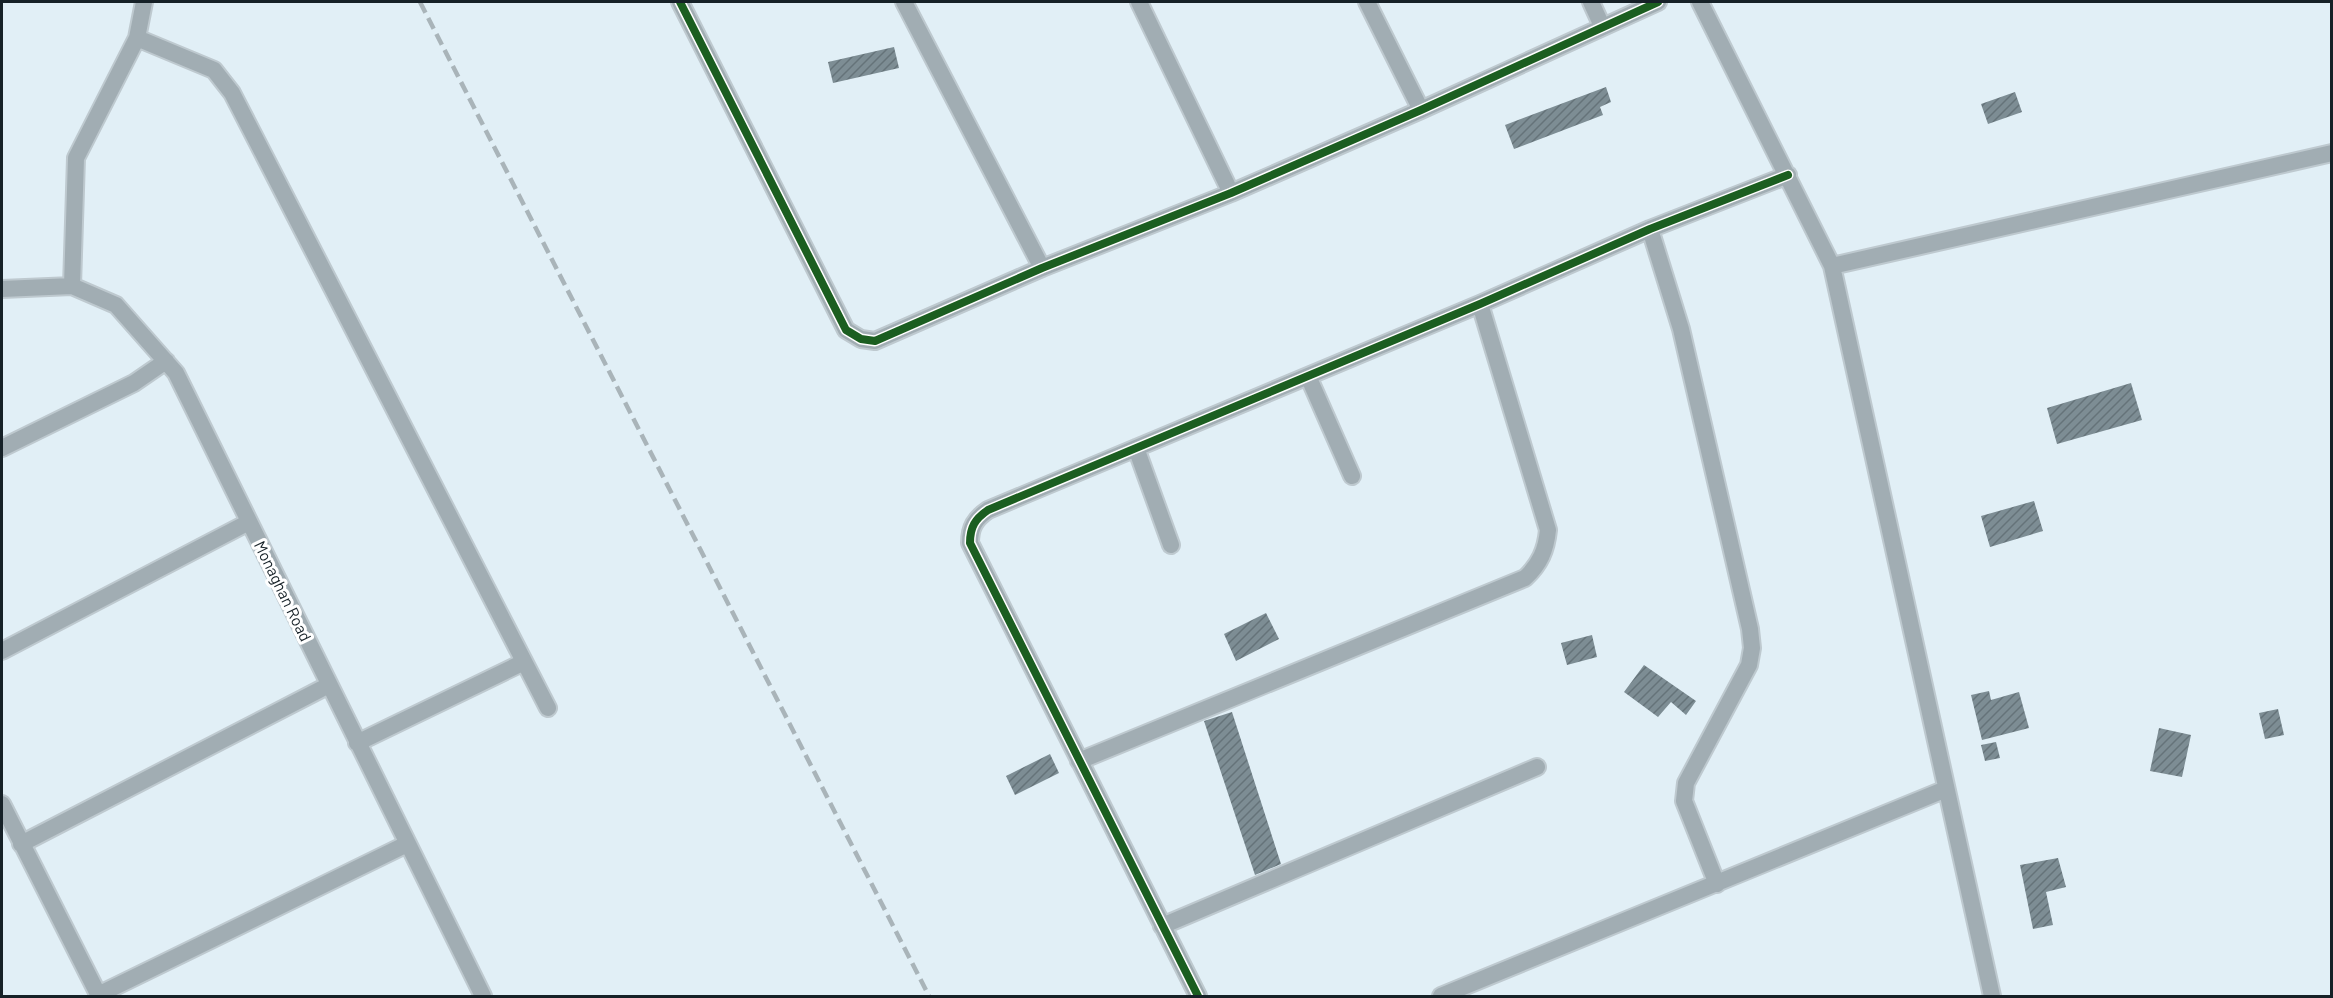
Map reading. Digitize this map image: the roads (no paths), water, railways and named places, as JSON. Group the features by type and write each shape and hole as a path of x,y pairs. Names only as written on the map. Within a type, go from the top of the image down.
{"street":[{"path":"72,286 76,158 137,38 144,2"},
{"path":"680,2 846,330 861,339 874,341 1042,268 1231,193 1421,111 1602,26 1659,2"},
{"path":"904,2 1042,268"},
{"path":"1139,2 1231,193"},
{"path":"1367,2 1421,111"},
{"path":"1591,2 1602,26"},
{"path":"1700,2 1832,266 1992,996"},
{"path":"137,38 214,70 232,93 548,708"},
{"path":"1832,266 2331,153"},
{"path":"1198,996 970,543 970,533 974,523 988,510 1480,304 1650,229 1788,175"},
{"path":"1650,229 1681,329 1750,628 1752,648 1749,665 1686,783 1684,801 1718,884"},
{"name":"Monaghan Road","path":"2,289 72,286 116,305 176,373 483,996"},
{"path":"1079,761 1525,578 1536,568 1546,544 1548,530 1480,304"},
{"path":"2,448 134,383 166,361"},
{"path":"1308,376 1352,476"},
{"path":"1136,448 1171,545"},
{"path":"2,651 249,522"},
{"path":"357,743 524,662"},
{"path":"21,844 329,685"},
{"path":"1162,926 1537,766"},
{"path":"1441,996 1946,789"},
{"path":"2,804 98,996 407,844"}],"railway":[{"path":"420,2 929,996"}]}
